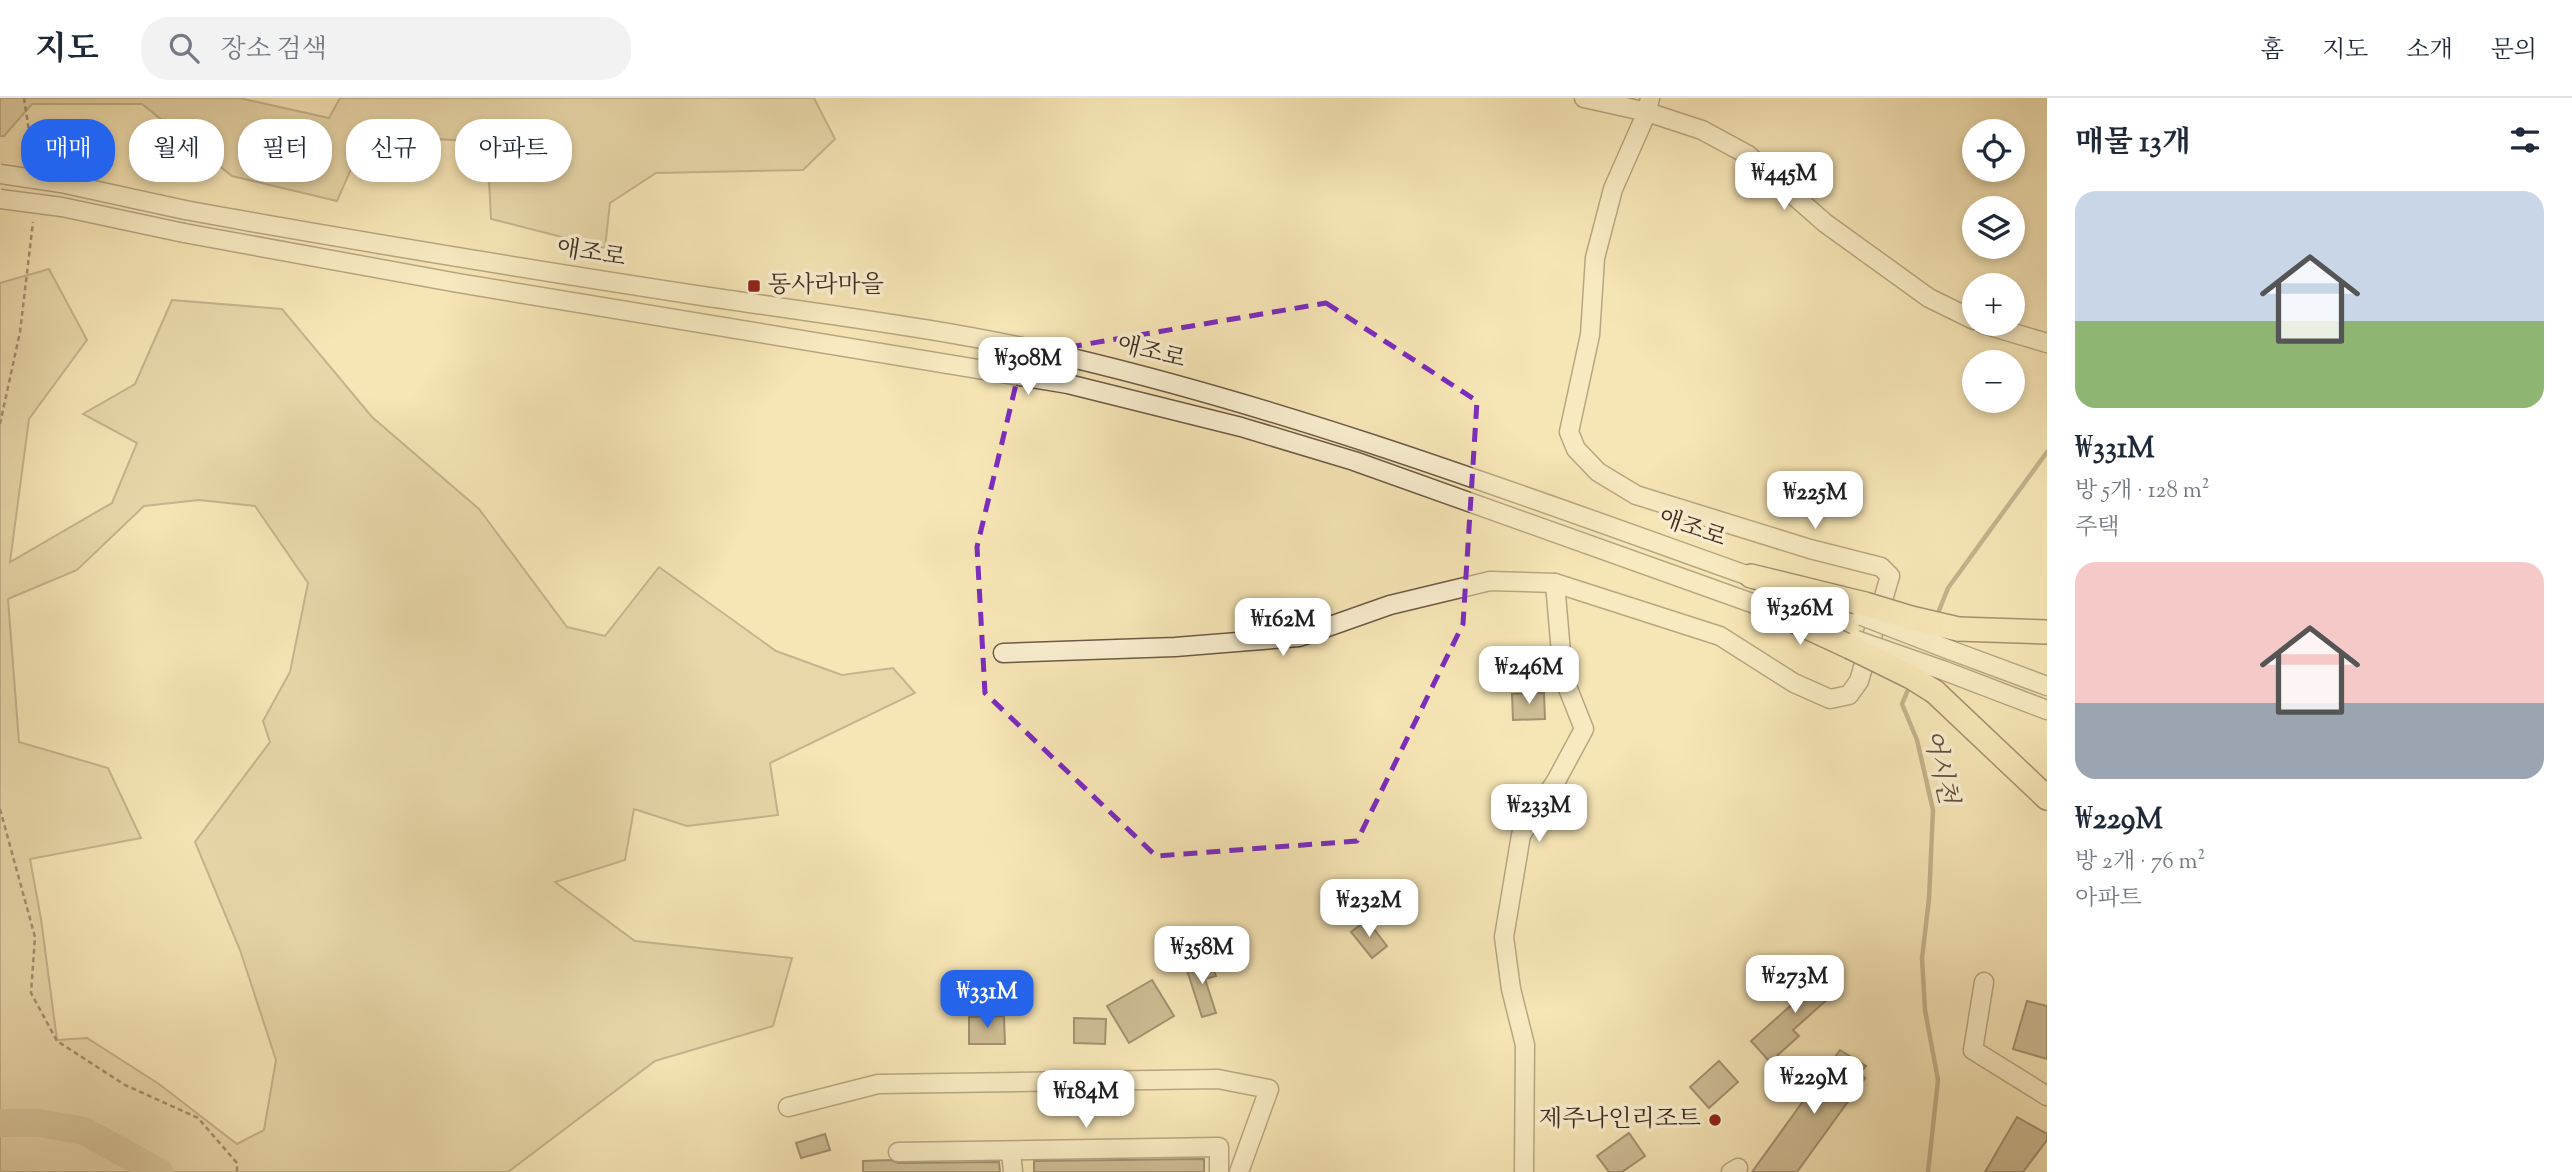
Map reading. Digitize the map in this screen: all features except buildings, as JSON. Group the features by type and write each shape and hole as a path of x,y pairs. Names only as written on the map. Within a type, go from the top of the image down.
{"main road":[{"path":"1751,576 1864,610 1911,618 1954,639 2047,632"},
{"path":"1768,608 1851,643 1935,692 2047,798"}],"street":[{"path":"1584,98 1648,105 1703,130 1748,155 1825,223 1928,298 1962,314"},
{"path":"1003,653 1175,647 1299,637 1390,605 1490,580 1555,583 1720,636 1794,682 1830,699 1849,695 1860,681 1890,576 1881,567 1810,549 1636,495 1598,472 1576,449 1569,432 1590,335 1595,258 1613,189 1648,105"},
{"name":"애조로","path":"0,174 61,183 185,210 463,260 975,338 1069,357 1248,404 1362,439 1751,576"},
{"name":"애조로","path":"0,199 62,207 184,233 458,283 1068,384 1241,427 1354,461 1768,608"},
{"path":"2023,336 2047,343"},
{"path":"1524,1172 1525,1045 1511,989 1504,937 1521,835 1556,782 1584,729 1563,676 1555,583"},
{"path":"1954,639 2047,686"},
{"path":"1851,643 1945,671 2047,710"},
{"path":"1984,982 1973,1050 2047,1096"},
{"path":"788,1107 878,1084 1218,1079 1269,1089 1239,1172"},
{"path":"898,1152 1219,1147 1219,1172"},
{"path":"1011,1151 1013,1172"}],"path":[{"path":"24,98 27,119"},
{"path":"0,424 20,332 33,222"},
{"path":"0,809 35,937 31,993 57,1041 125,1085 198,1118 237,1163 237,1172"}],"highlighted area":[{"path":"1326,303 1477,401 1463,624 1357,841 1156,856 985,693 977,547 1023,355"}],"shaded area":[{"path":"0,98 239,98 329,118 340,98 814,98 835,139 803,170 656,173 610,203 605,248 491,219 489,182 572,182 572,119 455,119 455,140 441,139 441,119 346,119 346,181 337,201 257,182 332,182 332,119 238,119 238,177 224,170 224,119 161,119 142,104 32,104 4,136 0,136"},
{"path":"49,269 87,340 29,419 10,562 112,503 137,443 83,414 135,384 172,300 282,309 372,417 479,509 567,627 605,636 659,567 776,651 842,675 893,668 915,693 770,763 778,815 687,826 634,809 625,860 555,882 635,941 792,958 773,1026 655,1061 508,1172 0,1172 0,283","holes":["199,500 255,506 308,583 290,672 263,721 270,742 195,842 240,950 276,1060 264,1130 237,1144 159,1084 87,1038 57,1040 30,859 141,838 108,768 19,742 8,599 77,570 144,506"]}],"waterway":[{"name":"어시천","path":"1936,618 1948,588 2047,452"},
{"name":"어시천","path":"1910,685 1902,704 1917,740 1933,810 1929,899 1922,958 1925,1010 1938,1080 1928,1172"},
{"path":"0,1123 39,1123 84,1131 159,1172"}],"place":[{"name":"동사라마을","path":"754,286"},
{"name":"제주나인리조트","path":"1715,1120"}]}
